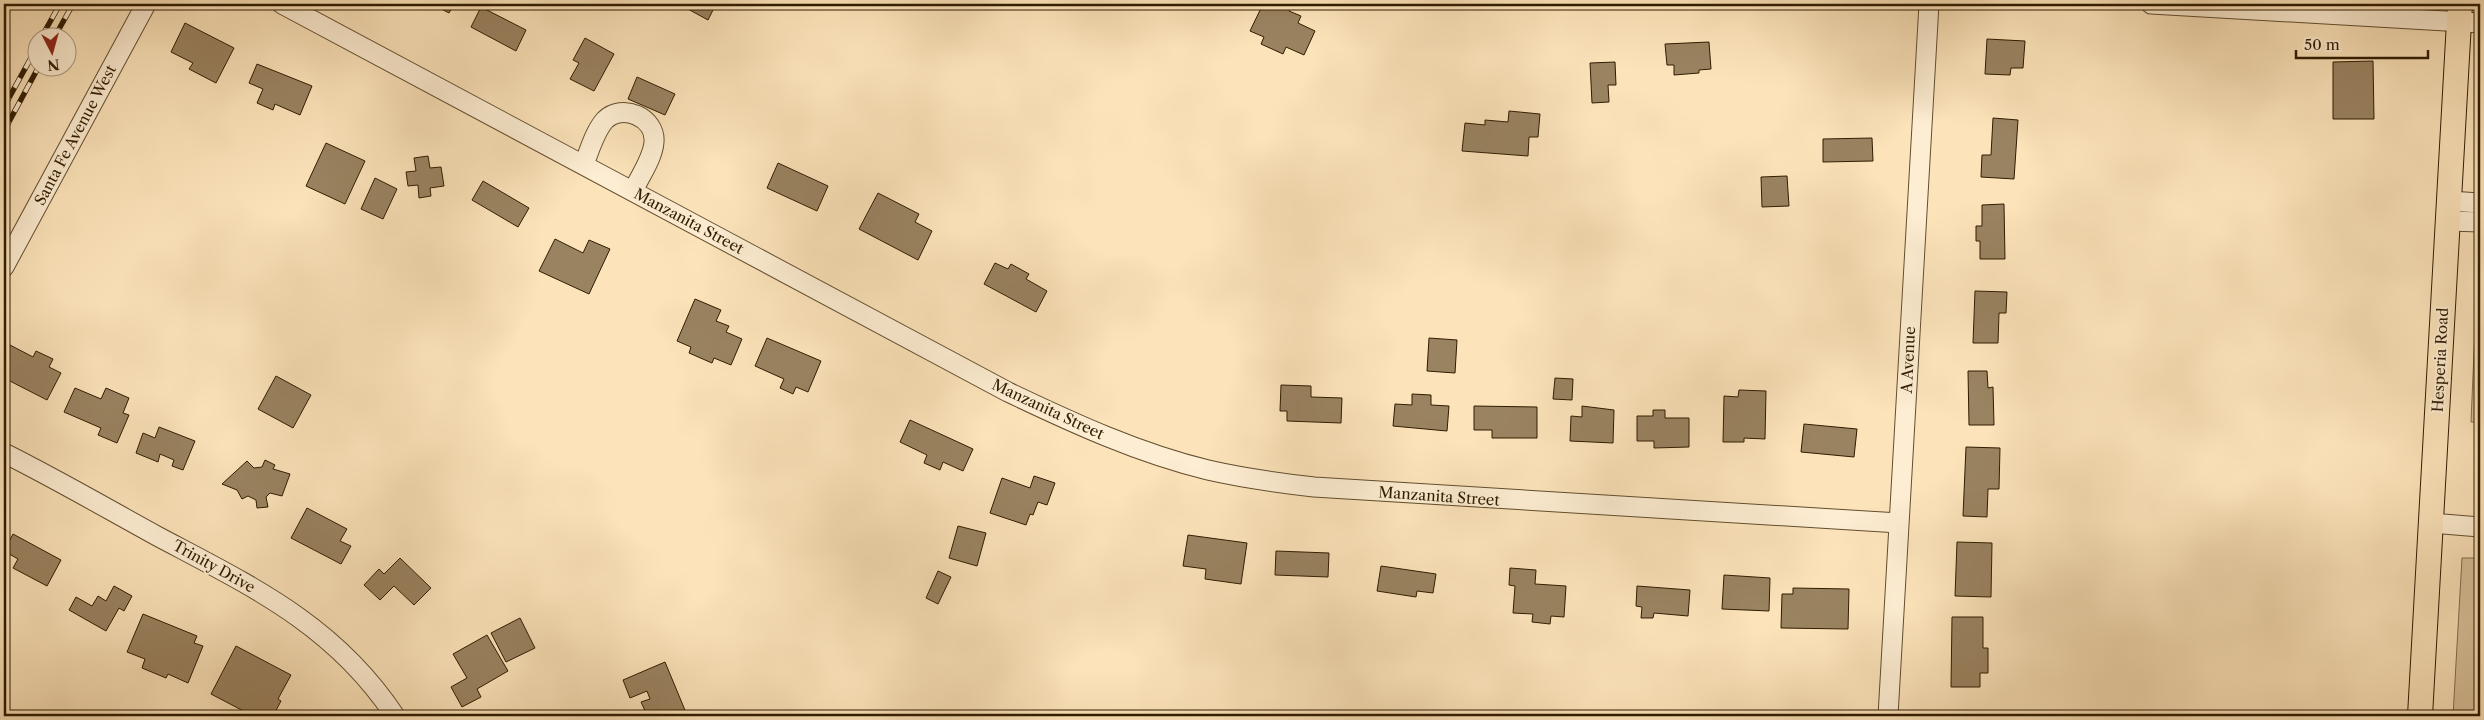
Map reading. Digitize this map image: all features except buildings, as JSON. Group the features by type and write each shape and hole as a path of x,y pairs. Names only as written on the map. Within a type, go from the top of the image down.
{"main road":[{"name":"Hesperia Road","path":"2420,716 2448,211 2466,16"}],"street":[{"name":"Santa Fe Avenue West","path":"4,267 146,4"},
{"name":"Manzanita Street","path":"282,4 1049,412 1120,442 1207,469 1260,480 1314,488 1899,523"},
{"name":"A Avenue","path":"1888,716 1929,4"},
{"path":"2151,4 2466,16"},
{"path":"584,165 603,121 612,114 626,112 642,116 650,127 655,140 652,152 633,191"},
{"path":"2448,211 2480,203"},
{"path":"2448,211 2480,222"},
{"name":"Trinity Drive","path":"4,453 248,585 293,612 328,639 364,673 395,716"},
{"path":"2431,523 2480,527"}],"shaded area":[{"path":"2476,305 2480,305 2480,422 2471,422"},
{"path":"2462,558 2480,558 2480,716 2453,716"}],"railway":[{"path":"47,28 60,4"},
{"path":"60,28 73,4"},
{"path":"4,107 28,63"},
{"path":"4,131 33,78"}]}
